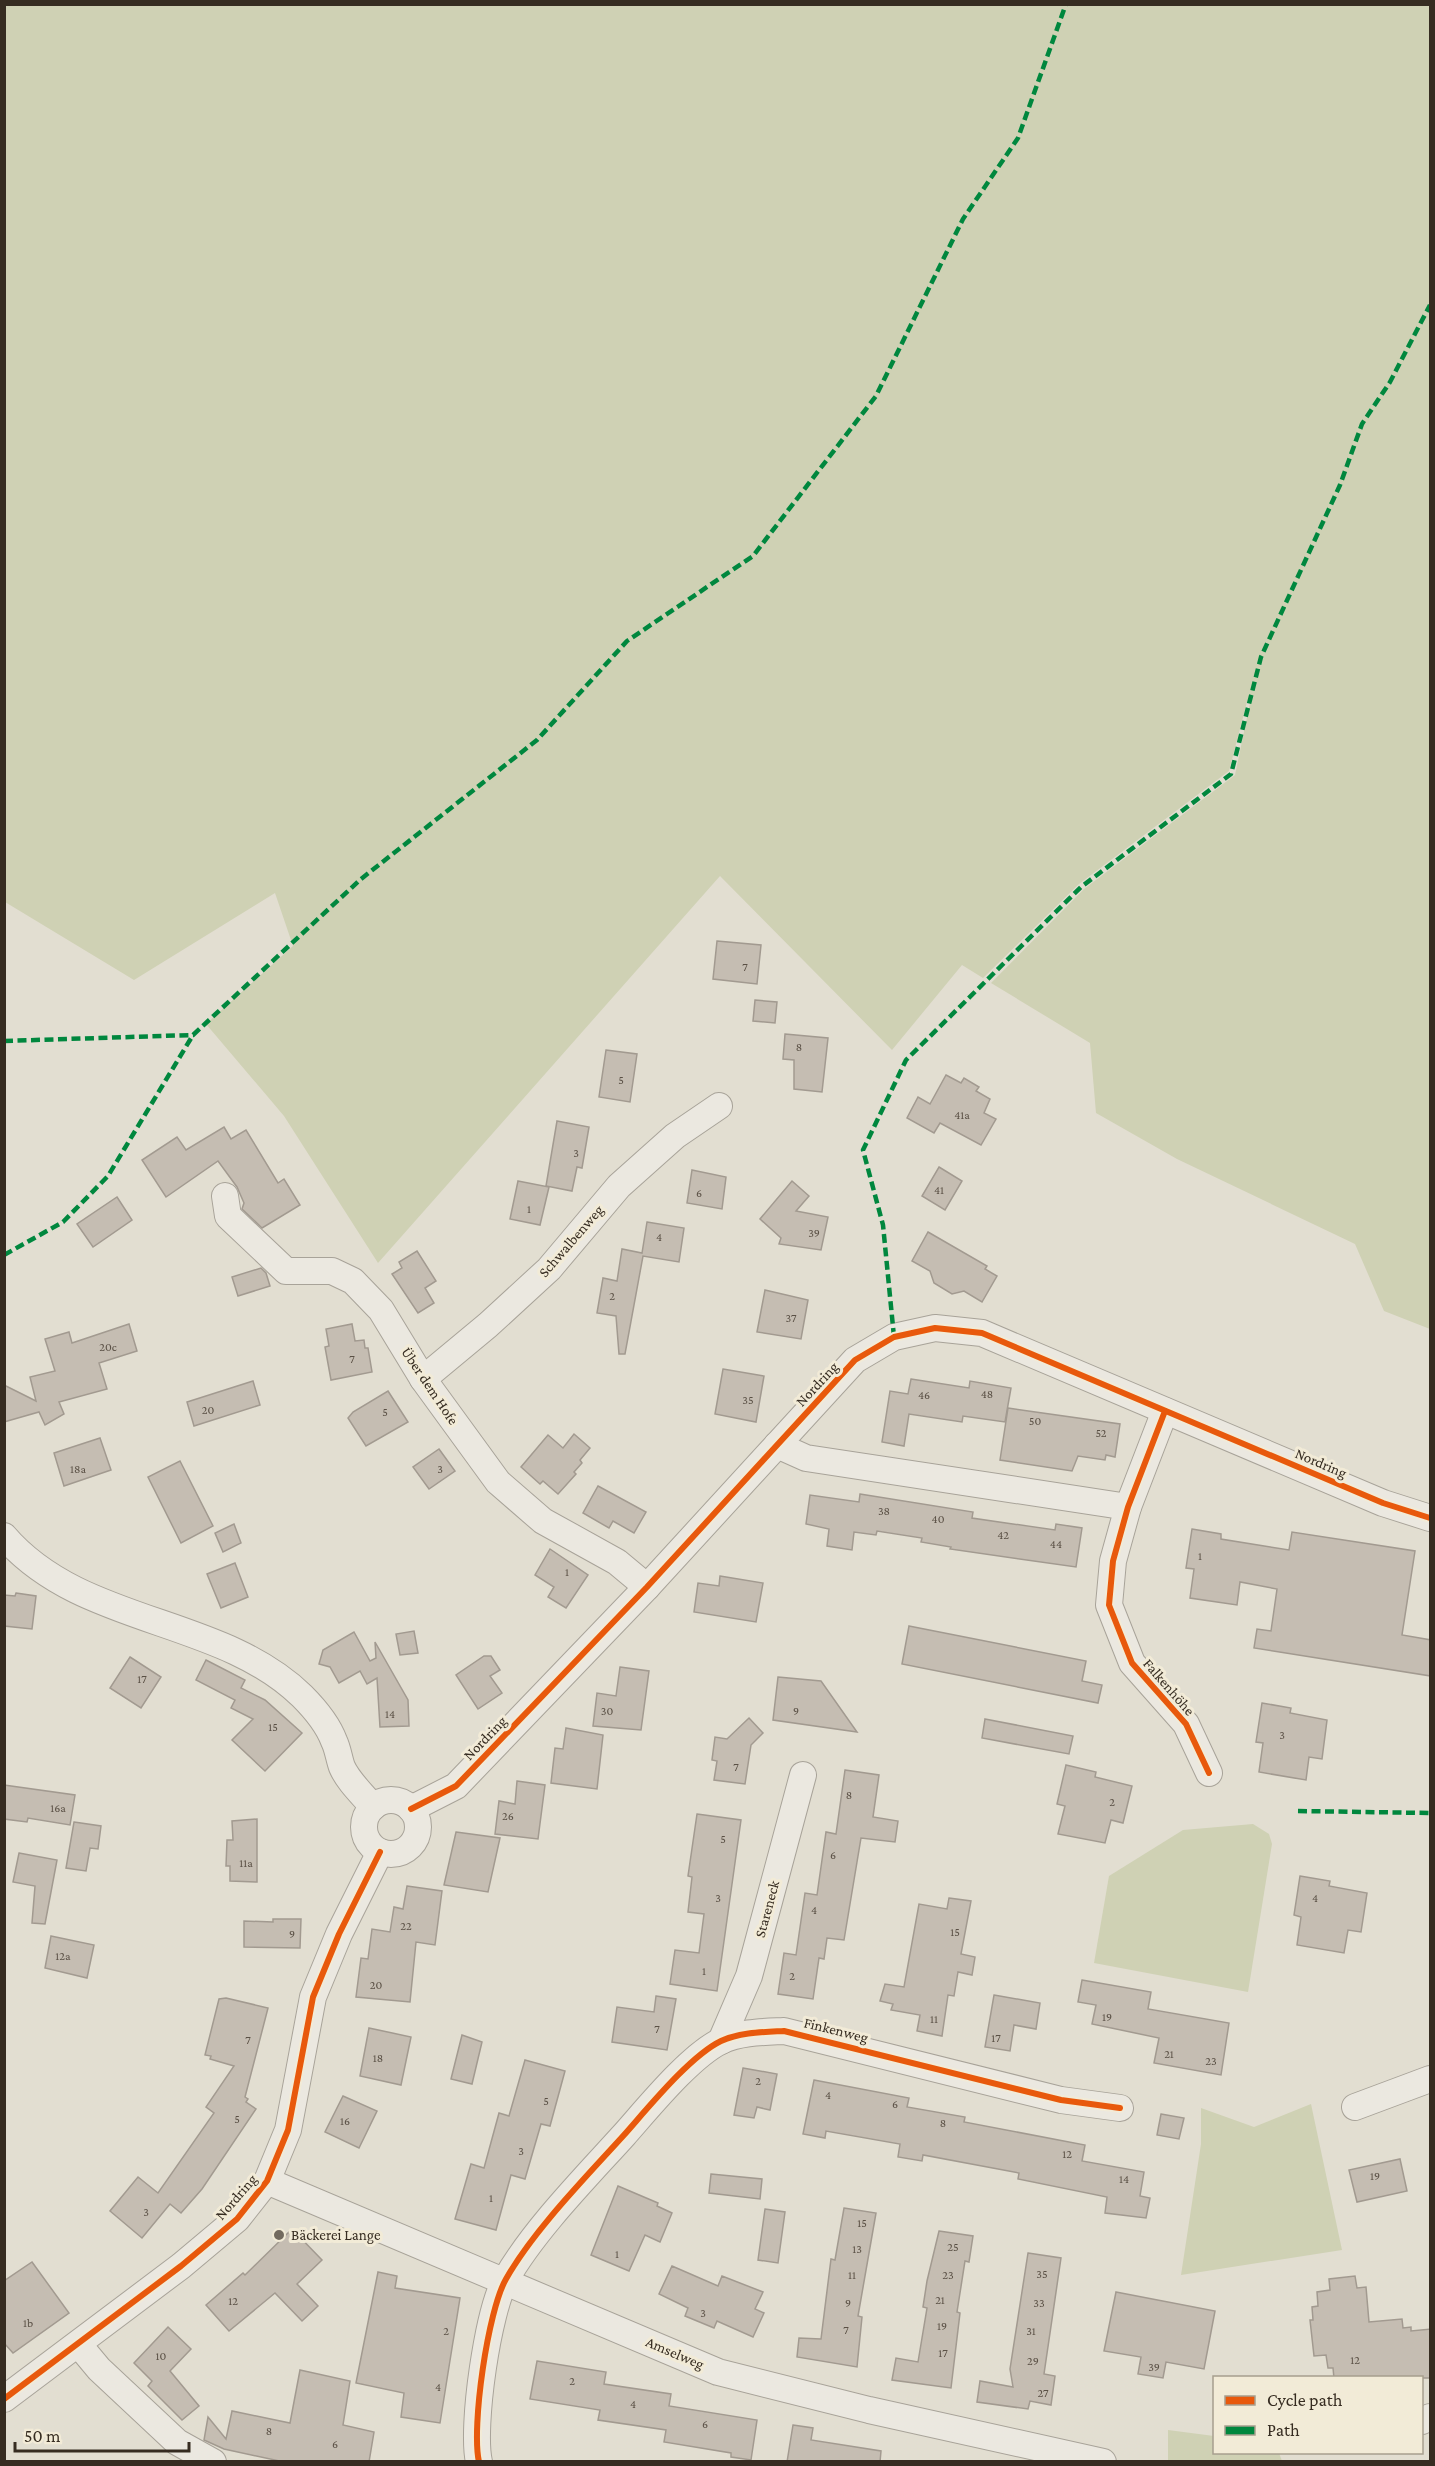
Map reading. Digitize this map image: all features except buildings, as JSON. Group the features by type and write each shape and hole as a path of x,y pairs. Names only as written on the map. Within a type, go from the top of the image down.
{"street":[{"name":"Schwalbenweg","path":"423,1379 488,1325 549,1269 620,1186 675,1136 719,1106"},
{"name":"Über dem Hofe","path":"225,1196 228,1216 286,1271 332,1271 353,1281 381,1310 423,1379 498,1482 543,1521 617,1562 647,1587"},
{"name":"Nordring","path":"411,1809 456,1786 647,1587 855,1360 894,1337 935,1328 982,1333 1383,1503 1431,1518"},
{"name":"Falkenhöhe","path":"1165,1411 1128,1507 1113,1561 1109,1605 1132,1663 1186,1724 1209,1773"},
{"path":"777,1445 806,1458 1128,1507"},
{"path":"5,1537 44,1571 102,1603 209,1640 265,1669 302,1696 334,1739 343,1769 373,1807"},
{"name":"Stareneck","path":"721,2041 749,1976 803,1775"},
{"path":"392,1800 411,1809 418,1825 413,1843 398,1853 380,1852 369,1844 363,1832 365,1818 373,1807 382,1801 392,1800"},
{"name":"Nordring","path":"4,2399 79,2345 237,2219 267,2181 288,2130 313,1997 339,1935 380,1852"},
{"name":"Finkenweg","path":"479,2462 476,2423 493,2318 505,2281 523,2253 577,2187 631,2127 688,2067 721,2041 753,2032 784,2031 1061,2100 1120,2108"},
{"path":"1355,2107 1431,2079"},
{"name":"Amselweg","path":"267,2181 718,2372 869,2410 1103,2462"},
{"path":"79,2345 99,2369 177,2442 213,2462"}],"green space":[{"path":"5,4 1430,5 1430,1329 1384,1311 1355,1244 1177,1159 1096,1113 1090,1043 991,983 1084,889 1235,775 1250,703 1247,702 1229,771 1079,884 983,978 962,965 892,1050 720,876 378,1263 284,1116 206,1024 293,946 275,893 134,980 5,902"},
{"path":"1253,1824 1269,1834 1272,1844 1248,1992 1094,1963 1109,1876 1183,1830"},
{"path":"1311,2104 1342,2250 1181,2275 1201,2144 1201,2108 1254,2127"},
{"path":"1168,2430 1213,2436 1213,2454 1279,2454 1282,2461 1168,2461"}],"marked path":[{"path":"4,1041 193,1035 361,879 537,740 627,641 753,556 876,396 963,219 1018,138 1066,4"},
{"path":"894,1337 883,1225 863,1150 906,1060 1081,887 1231,774 1261,657 1340,485 1362,424 1390,382 1430,305"},
{"path":"4,1255 63,1222 108,1176 193,1035"},
{"path":"1298,1811 1430,1813"}],"cycle path":[{"path":"411,1809 456,1786 647,1587 855,1360 894,1337 935,1328 982,1333 1383,1503 1430,1518"},
{"path":"1165,1411 1128,1507 1113,1561 1109,1605 1132,1663 1186,1724 1209,1773"},
{"path":"4,2399 181,2266 237,2219 267,2181 288,2130 313,1997 339,1934 380,1852"},
{"path":"479,2462 477,2423 487,2341 499,2294 506,2279 545,2223 657,2097 696,2058 721,2041 744,2034 784,2031 1061,2100 1120,2108"}],"place":[{"name":"Bäckerei Lange","path":"279,2235"}]}
